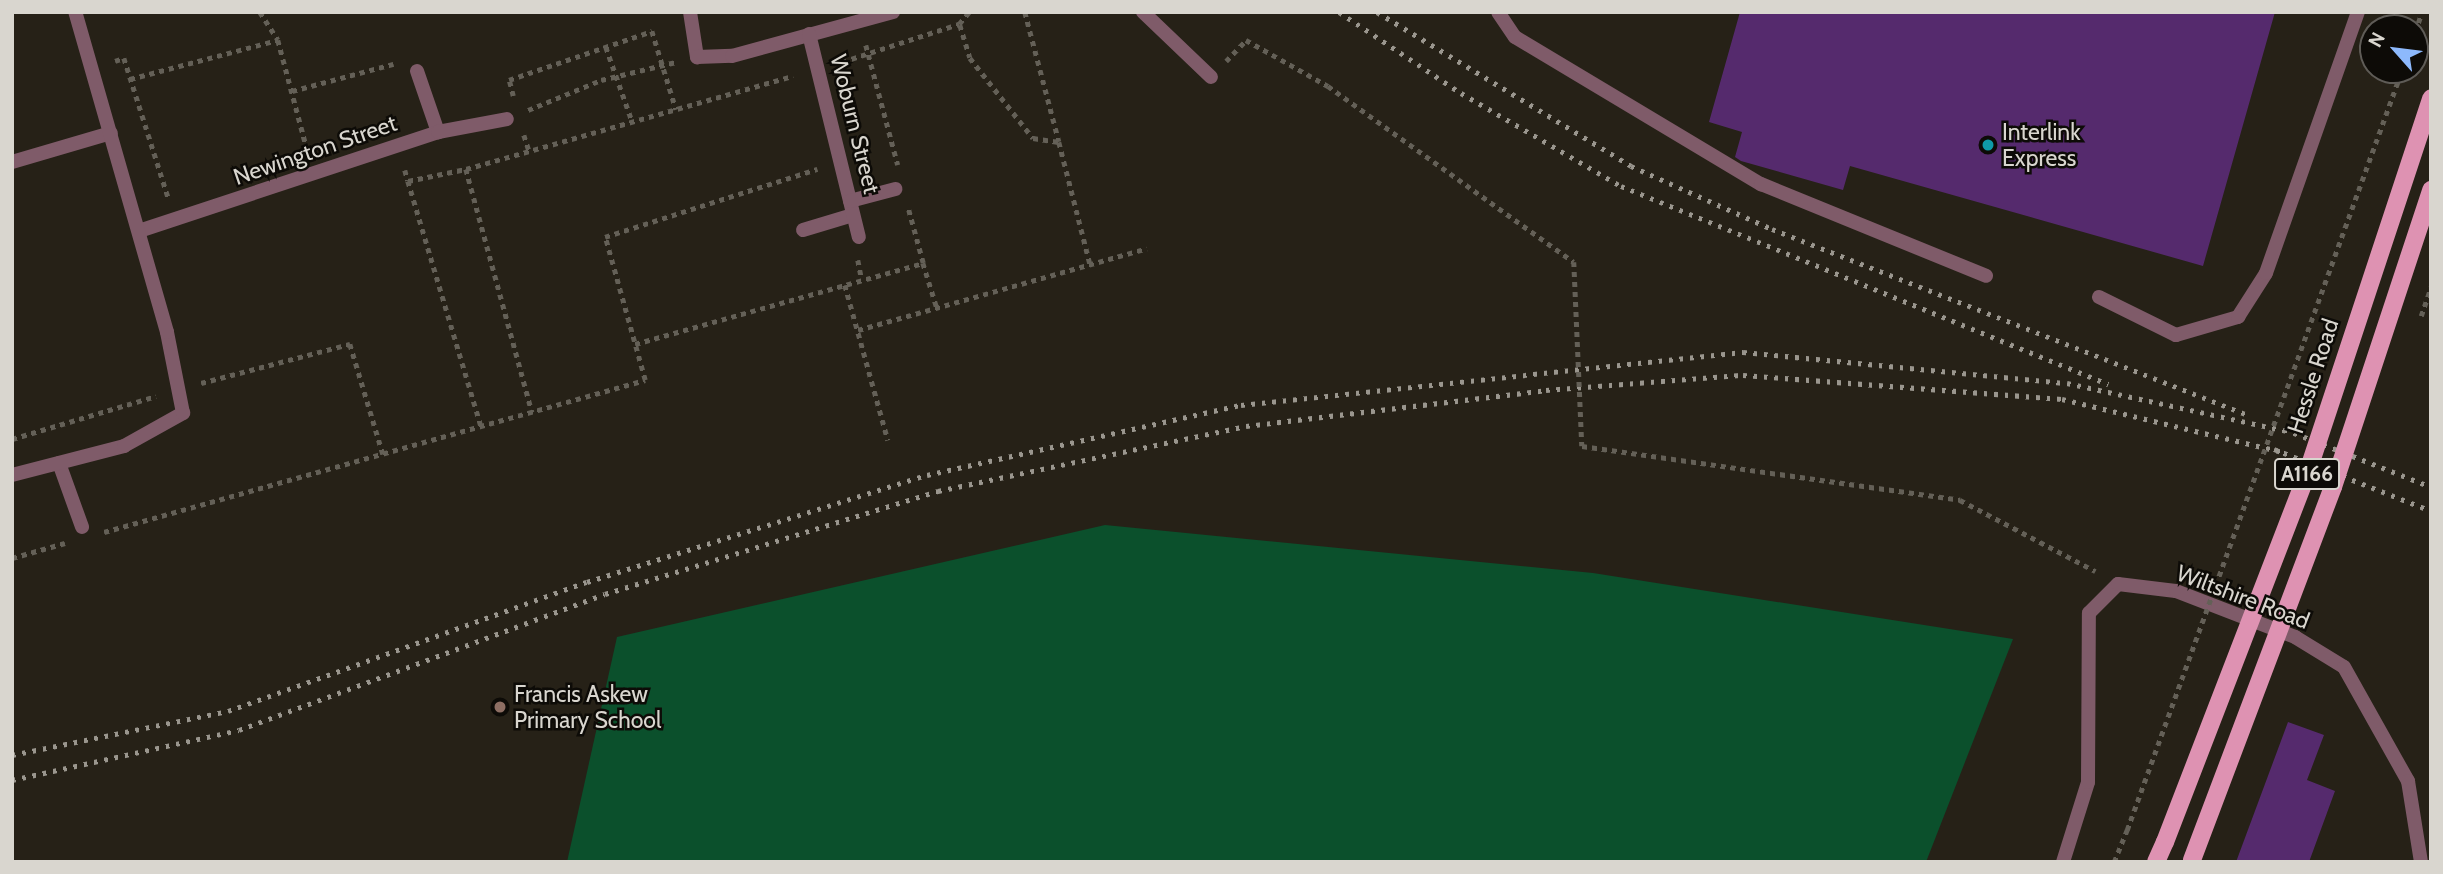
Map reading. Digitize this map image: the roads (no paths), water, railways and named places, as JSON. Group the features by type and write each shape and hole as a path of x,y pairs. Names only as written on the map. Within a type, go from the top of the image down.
{"main road":[{"name":"Hessle Road","path":"2156,862 2306,477 2431,98"},
{"name":"A1166","path":"2191,861 2333,487 2431,190"}],"street":[{"path":"12,475 124,446 183,414 139,231 75,12"},
{"name":"Woburn Street","path":"690,12 697,57 732,56 893,12"},
{"path":"1143,12 1211,77"},
{"path":"1498,12 1515,37 1761,184 1986,276"},
{"path":"2099,297 2176,335 2238,317 2266,273 2358,12"},
{"name":"Woburn Street","path":"803,230 851,208 842,161 809,34"},
{"path":"416,71 438,132"},
{"name":"Newington Street","path":"139,231 175,222 438,132 512,116"},
{"path":"12,162 111,133"},
{"path":"859,237 851,208 895,189"},
{"path":"60,463 82,527"},
{"name":"Wiltshire Road","path":"2063,862 2088,782 2089,613 2118,584 2176,591 2295,637 2344,667 2408,781 2421,862"}],"railway":[{"path":"1339,12 1461,93 1621,186 2108,384"},
{"path":"1377,12 1631,166 1772,229 2248,415"},
{"path":"12,755 228,711 587,582 927,475 1241,405 1743,352 2067,383 2292,432"},
{"path":"12,780 239,730 605,594 938,491 1246,426 1546,390 1743,375 2062,399 2282,452"},
{"path":"2284,429 2431,487"},
{"path":"2274,449 2431,511"}],"place":[{"name":"Interlink Express","path":"1988,145"},
{"name":"Francis Askew Primary School","path":"500,707"}]}
